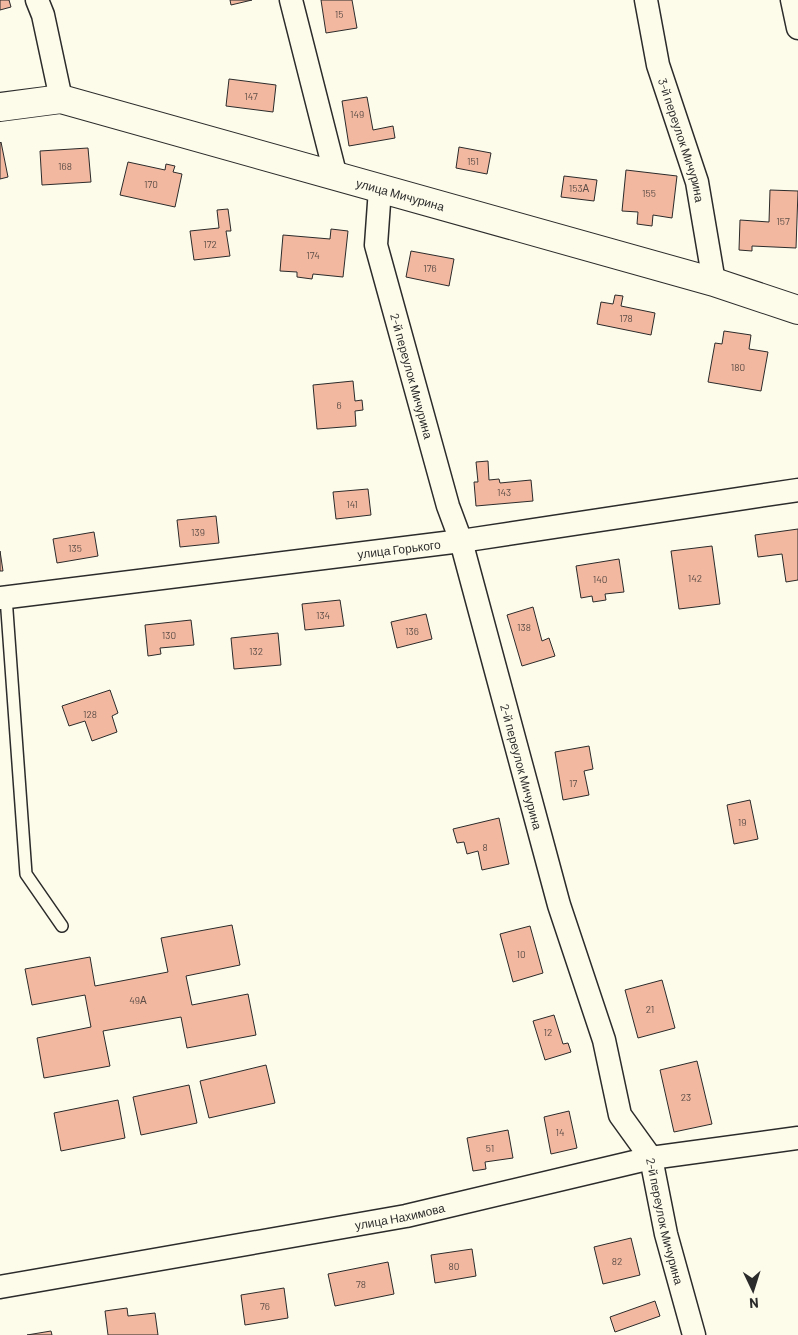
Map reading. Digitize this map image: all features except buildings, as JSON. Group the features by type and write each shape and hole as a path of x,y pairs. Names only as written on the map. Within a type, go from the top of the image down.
{"main road":[{"name":"улица Мичурина","path":"0,107 61,99 714,282 798,310"}],"street":[{"path":"37,0 43,15 61,99"},
{"path":"291,0 336,177"},
{"name":"3-й переулок Мичурина","path":"646,0 658,66 697,182 714,282"},
{"path":"792,0 798,28"},
{"name":"2-й переулок Мичурина","path":"380,189 376,245 448,506 461,541 559,905 604,1040 620,1115 651,1158 666,1234 694,1335"},
{"name":"улица Горького","path":"3,598 461,541 798,490"},
{"name":"улица Нахимова","path":"0,1287 406,1216 651,1158 798,1138"}],"lane":[{"path":"3,598 26,874 62,926"}]}
